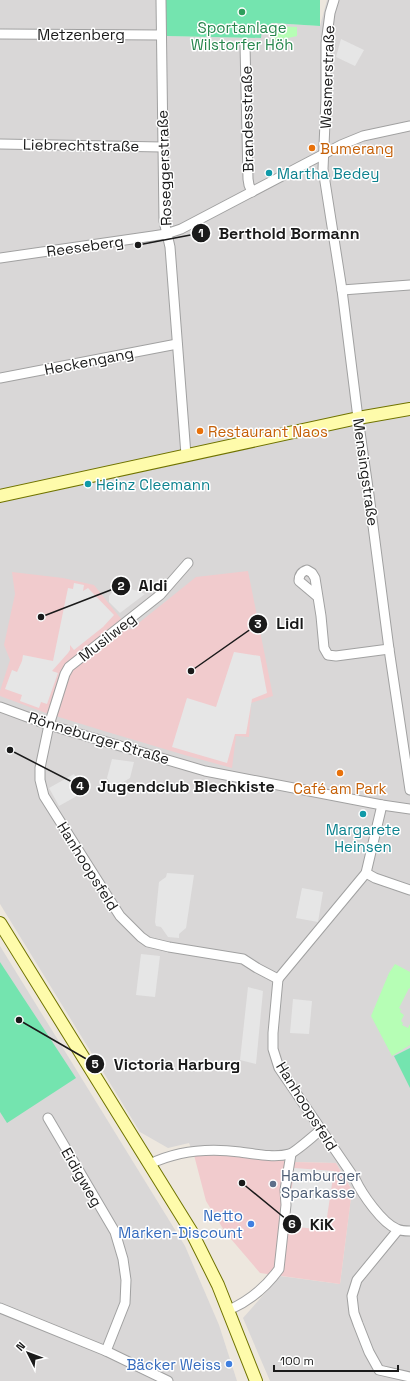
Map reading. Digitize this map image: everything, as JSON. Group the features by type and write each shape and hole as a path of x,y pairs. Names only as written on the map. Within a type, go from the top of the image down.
{"main road":[{"path":"0,496 358,418 410,409"},
{"path":"0,923 200,1247 229,1310 256,1381"}],"street":[{"name":"Roseggerstraße","path":"161,0 164,221 170,247 186,455"},
{"name":"Wasmerstraße","path":"323,155 326,98 326,43 330,13 334,0"},
{"name":"Metzenberg","path":"0,34 161,35"},
{"name":"Brandesstraße","path":"245,45 248,178 252,192"},
{"name":"Reeseberg","path":"0,258 166,234 181,229 341,145 363,136 410,126"},
{"name":"Liebrechtstraße","path":"0,144 162,147"},
{"name":"Mensingstraße","path":"323,155 323,169 342,290 389,649 410,790"},
{"path":"342,290 410,285"},
{"name":"Heckengang","path":"0,378 177,344"},
{"name":"Musilweg","path":"49,725 65,674 69,667 160,595 188,563"},
{"path":"318,598 324,648 328,655 336,656 389,649"},
{"name":"Rönneburger Straße","path":"0,707 49,725 205,771 410,809"},
{"name":"Hanhoopsfeld","path":"49,725 40,768 40,780 44,796 120,916 148,942 169,947 243,959 278,979 273,1049 279,1068 374,1210 398,1230"},
{"path":"278,979 366,873 382,805"},
{"path":"366,873 375,878 410,890"},
{"name":"Eidigweg","path":"48,1118 115,1232 123,1259 126,1280 125,1303 106,1351"},
{"path":"150,1164 162,1158 176,1154 212,1149 259,1155 291,1154 321,1130"},
{"path":"229,1310 255,1296 279,1270 286,1205 285,1190 291,1154"},
{"path":"410,1231 398,1230 357,1280 352,1296 354,1313 358,1324 369,1352 379,1370 410,1377"},
{"path":"0,1308 106,1351 168,1381"}],"shaded area":[{"path":"0,0 165,0 167,36 261,38 261,29 272,23 320,26 327,0 410,0 410,1381 270,1381 243,1318 280,1276 340,1284 352,1189 336,1163 294,1162 194,1155 189,1143 168,1148 140,1132 0,904"},
{"path":"341,39 364,50 355,66 336,57"},
{"path":"248,571 273,696 251,703 249,737 236,736 232,768 46,713 0,696 0,691 10,660 4,645 15,594 12,572 63,578 94,585 130,630 196,577"},
{"path":"74,583 84,585 83,591 88,588 114,615 103,627 74,650 70,645 70,650 68,653 52,671 58,673 47,704 41,702 39,708 20,701 22,695 5,689 12,670 17,672 23,655 53,661 68,588 73,589"},
{"path":"131,589 145,594 120,613 109,602 109,596 113,591"},
{"path":"234,652 260,656 267,693 252,699 246,734 235,734 227,763 172,747 187,698 216,707"},
{"path":"112,759 134,762 130,778 113,788 107,778"},
{"path":"74,774 84,792 59,806 49,788"},
{"path":"167,873 194,875 186,928 179,934 179,938 168,937 161,927 156,926 155,922 159,882 166,877"},
{"path":"302,888 323,892 318,922 296,918"},
{"path":"0,946 185,1246 219,1325 237,1381 0,1381"},
{"path":"141,954 160,956 155,997 136,995"},
{"path":"248,987 263,991 256,1064 240,1060"},
{"path":"293,999 312,1001 309,1034 290,1033"},
{"path":"214,1153 294,1162 336,1163 352,1190 340,1284 260,1273 225,1232 206,1201 194,1155"},
{"path":"294,1168 334,1171 325,1230 288,1226"}],"green space":[{"name":"Sportanlage Wilstorfer Höh","path":"165,0 320,0 320,26 272,23 262,29 261,38 167,36 164,31"},
{"path":"272,26 297,27 297,36 275,41"},
{"path":"0,962 76,1078 7,1123 0,1112"},
{"path":"395,964 410,972 410,989 409,988 399,1008 401,1009 400,1012 404,1015 401,1021 403,1023 402,1025 408,1028 410,1024 410,1045 392,1056 371,1016 389,973"},
{"path":"410,1048 410,1088 394,1056"}],"place":[{"name":"Sportanlage Wilstorfer Höh","path":"242,12"},
{"name":"Bumerang","path":"312,148"},
{"name":"Martha Bedey","path":"269,173"},
{"name":"Berthold Bormann","path":"138,245"},
{"name":"Restaurant Naos","path":"200,431"},
{"name":"Heinz Cleemann","path":"88,484"},
{"name":"Aldi","path":"41,617"},
{"name":"Lidl","path":"191,671"},
{"name":"Jugendclub Blechkiste","path":"10,750"},
{"name":"Café am Park","path":"340,773"},
{"name":"Margarete Heinsen","path":"363,814"},
{"name":"Victoria Harburg","path":"19,1020"},
{"name":"KiK","path":"242,1183"},
{"name":"Hamburger Sparkasse","path":"273,1184"},
{"name":"Netto Marken-Discount","path":"251,1224"},
{"name":"Bäcker Weiss","path":"229,1364"}]}
